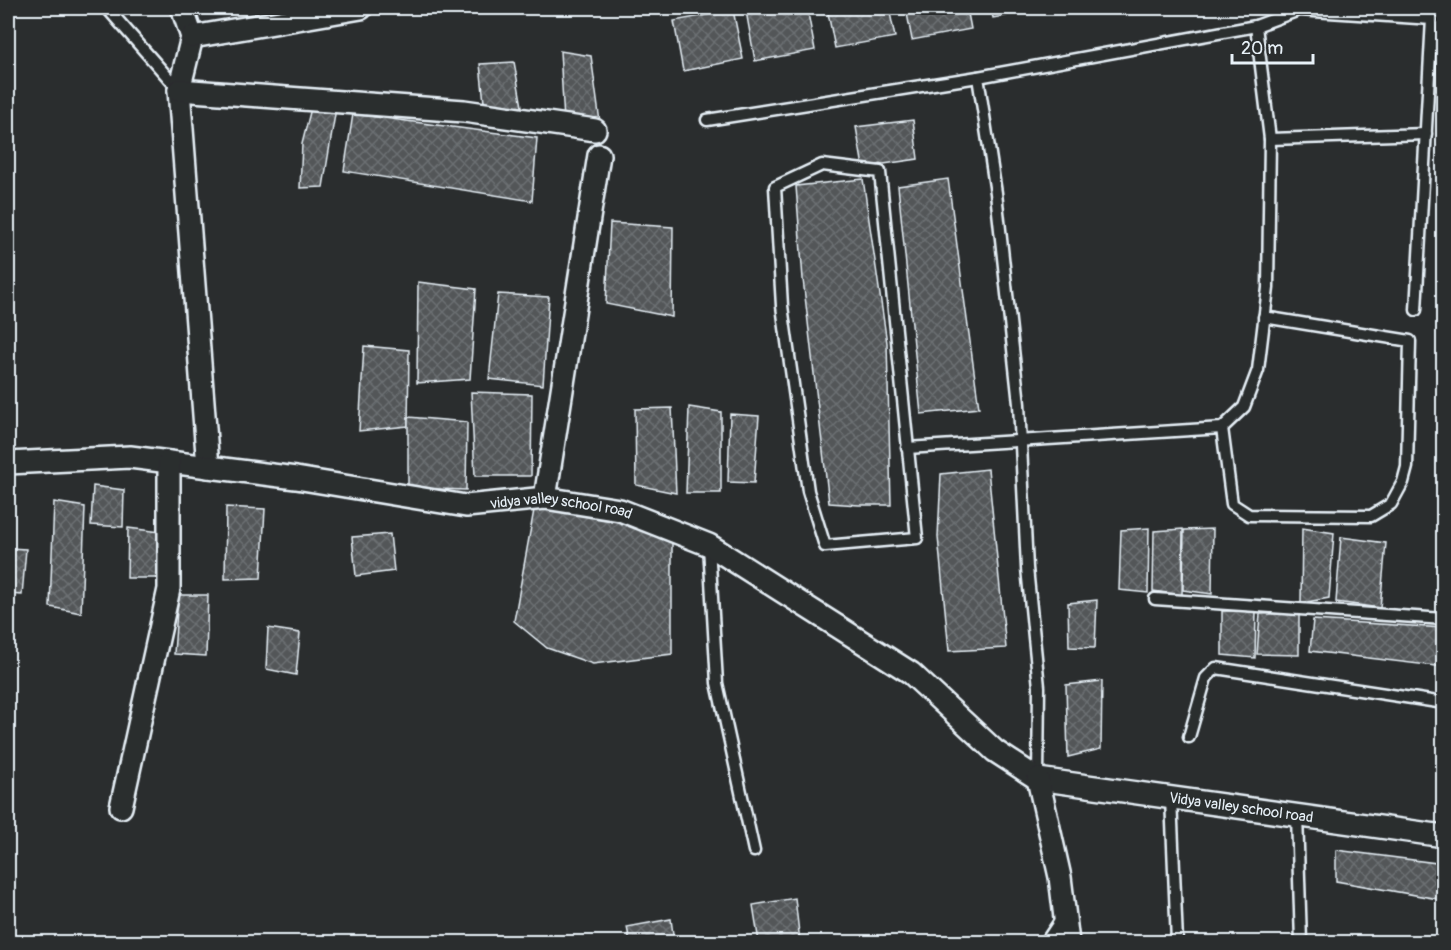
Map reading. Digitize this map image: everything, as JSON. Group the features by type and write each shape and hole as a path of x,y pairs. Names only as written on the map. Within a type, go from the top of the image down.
{"street":[{"path":"182,8 192,37 179,90 208,467"},
{"path":"192,37 361,8"},
{"path":"179,90 464,111 595,130"},
{"path":"545,498 598,155"},
{"name":"vidya valley school road","path":"8,464 130,457 296,478 466,506 545,498 620,510 709,545 911,673 995,751 1038,779"},
{"path":"121,807 169,589 169,462"},
{"path":"1038,779 1060,877 1068,942"},
{"name":"Vidya valley school road","path":"1038,779 1443,836"}],"lane":[{"path":"107,8 179,90"},
{"path":"707,120 978,77 1256,26 1299,10 1432,19 1416,310"},
{"path":"907,448 1222,428 1244,406 1258,370 1268,288 1270,140 1256,26"},
{"path":"978,77 996,193 1019,404 1027,568 1039,687 1038,779"},
{"path":"1270,140 1426,134"},
{"path":"822,165 880,172 907,448 917,538 825,546 808,491 784,318 775,187 822,165"},
{"path":"1222,428 1232,504 1249,516 1371,516 1391,504 1402,483 1407,467 1410,341 1264,317"},
{"path":"709,545 717,683 754,851"},
{"path":"1155,599 1443,619"},
{"path":"1189,736 1206,678 1216,668 1443,703"},
{"path":"1171,798 1177,942"},
{"path":"1296,815 1301,942"},
{"path":"1046,942 1064,916"}],"building":[{"path":"766,8 807,8 815,50 755,61 746,11"},
{"path":"827,8 889,8 895,37 835,48"},
{"path":"906,8 967,8 971,29 912,40"},
{"path":"991,8 1048,8 993,18"},
{"path":"733,10 743,59 683,71 674,21"},
{"path":"560,51 591,56 600,122 564,121"},
{"path":"514,62 523,112 485,112 480,64"},
{"path":"312,104 336,108 323,187 300,188 302,144"},
{"path":"353,114 537,138 532,201 344,171"},
{"path":"913,120 918,159 863,167 856,127"},
{"path":"863,179 887,343 891,505 829,503 803,279 796,186"},
{"path":"948,179 979,408 921,414 898,186"},
{"path":"610,223 673,227 672,317 606,304"},
{"path":"418,282 476,289 470,379 417,383"},
{"path":"498,294 549,297 543,385 489,379"},
{"path":"364,346 409,350 408,426 359,431"},
{"path":"471,392 532,394 531,476 475,476"},
{"path":"689,407 721,412 721,493 686,493"},
{"path":"672,408 676,493 636,485 635,409"},
{"path":"730,414 759,416 754,483 728,482"},
{"path":"408,417 467,422 466,490 408,488"},
{"path":"988,469 1006,648 949,651 938,537 941,474"},
{"path":"93,486 124,490 123,527 91,525"},
{"path":"536,499 672,537 672,654 593,664 547,648 514,621"},
{"path":"54,502 85,507 81,613 50,607"},
{"path":"226,507 265,509 261,578 225,579"},
{"path":"128,528 160,532 160,578 127,578"},
{"path":"1149,528 1148,593 1119,590 1121,530"},
{"path":"1302,528 1334,533 1329,598 1301,603"},
{"path":"1183,529 1182,595 1153,591 1154,531"},
{"path":"1213,529 1212,594 1183,590 1184,530"},
{"path":"390,534 394,571 356,576 352,537"},
{"path":"1341,537 1386,543 1380,608 1336,602"},
{"path":"8,548 26,549 22,595 8,594"},
{"path":"178,595 208,595 206,656 174,654"},
{"path":"1097,600 1095,648 1069,647 1068,603"},
{"path":"1222,611 1256,611 1255,658 1222,655"},
{"path":"1299,613 1299,655 1257,654 1260,614"},
{"path":"1313,620 1444,628 1444,667 1310,651"},
{"path":"268,628 300,633 296,675 266,669"},
{"path":"1102,681 1101,749 1068,757 1066,685"},
{"path":"1336,850 1444,864 1444,900 1336,881"},
{"path":"795,898 800,942 759,942 753,905"},
{"path":"671,919 674,942 630,942 627,927"}]}
